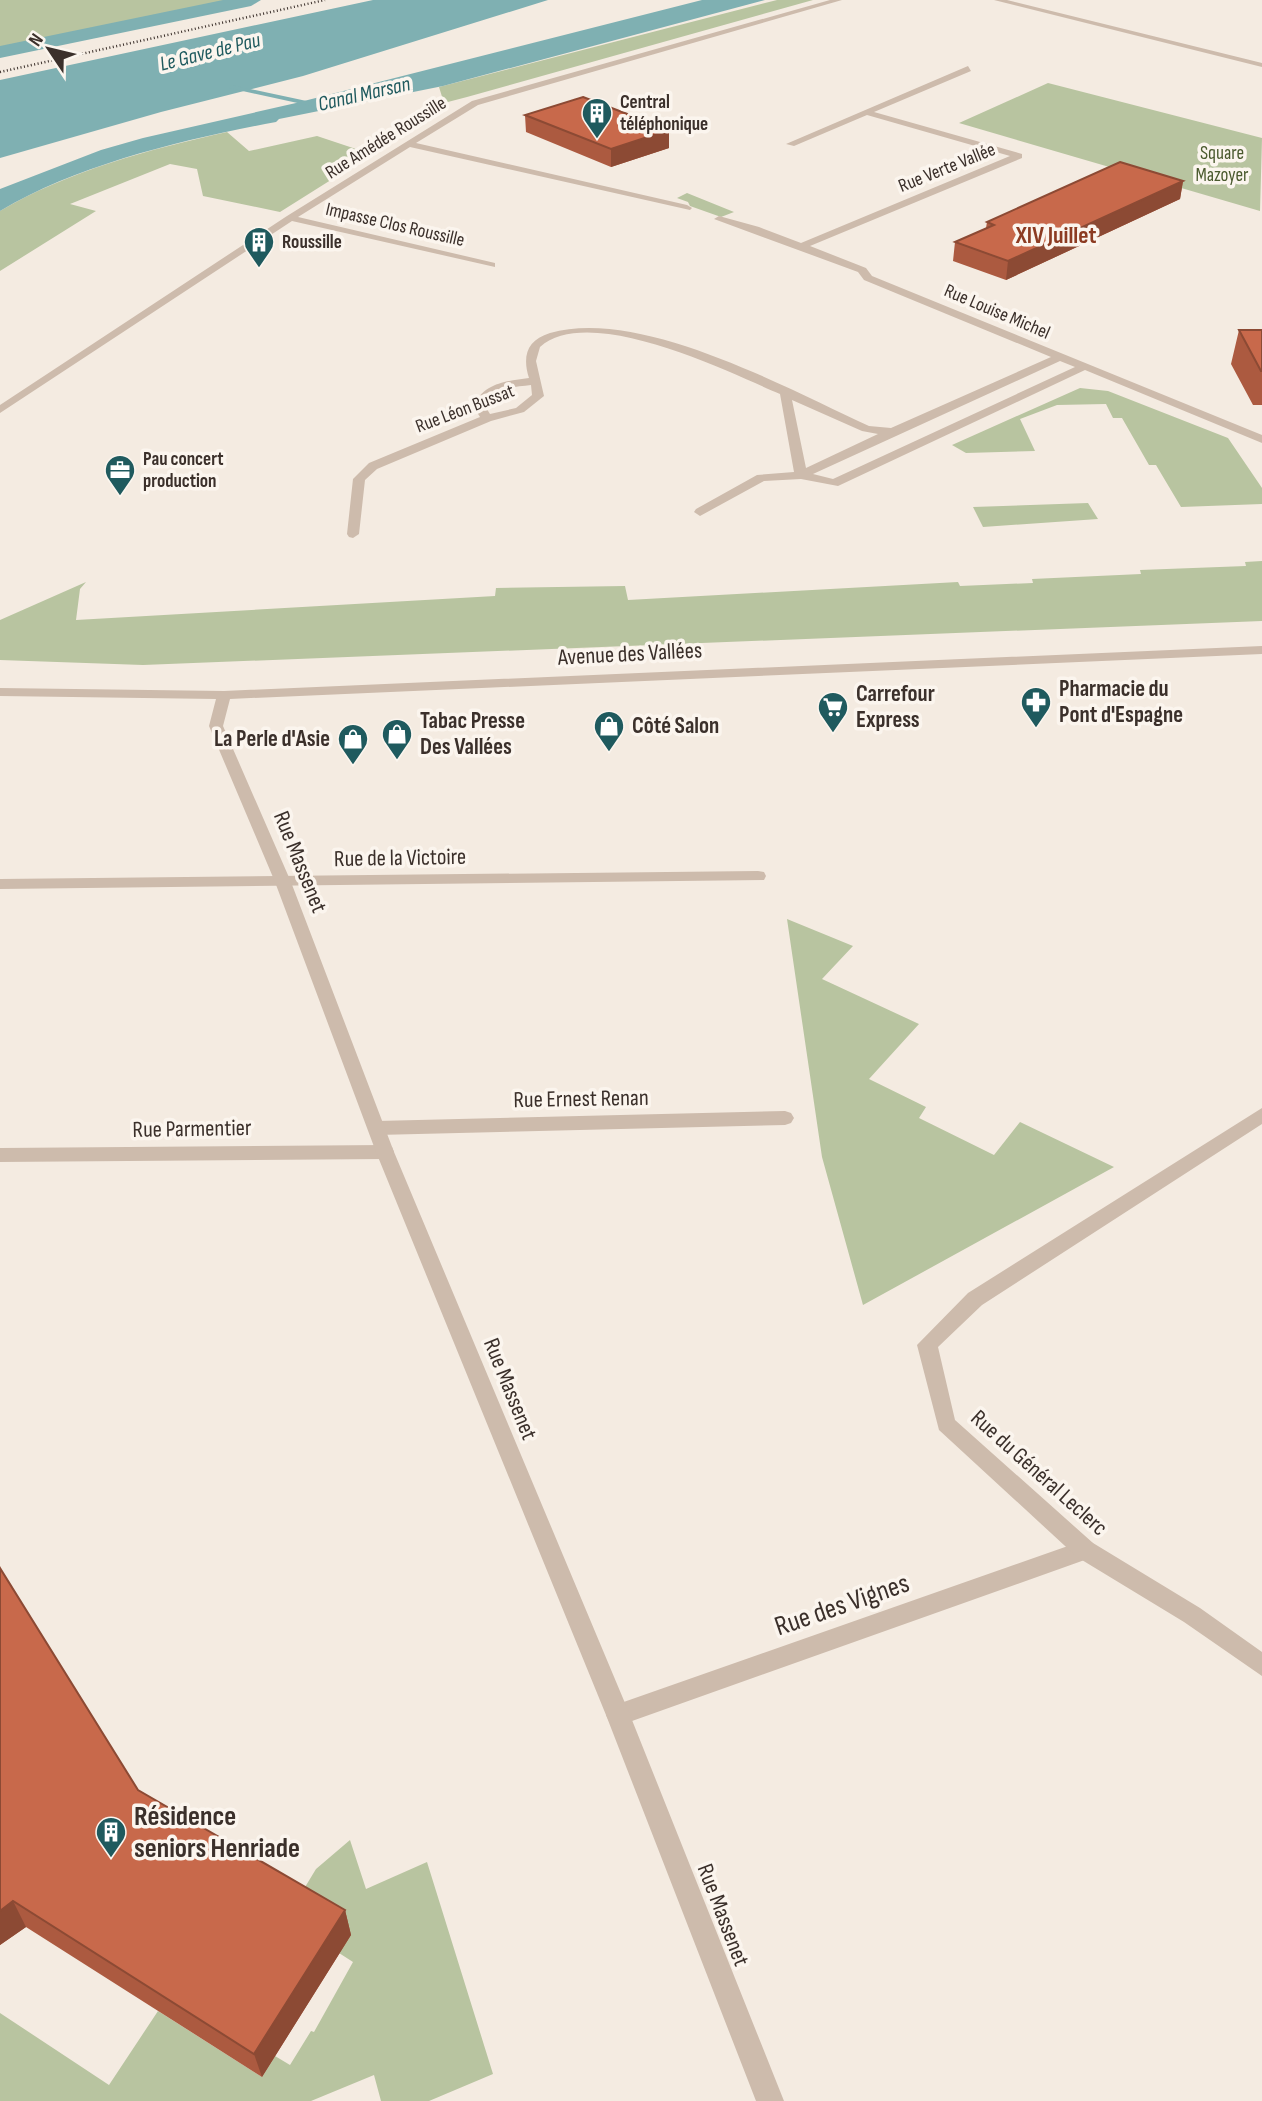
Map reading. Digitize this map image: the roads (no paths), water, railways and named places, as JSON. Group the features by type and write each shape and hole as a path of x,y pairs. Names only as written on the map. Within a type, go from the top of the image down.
{"street":[{"name":"Rue Amédée Roussille","path":"0,410 290,218 475,103 838,0"},
{"path":"998,0 1262,65"},
{"path":"792,144 968,69"},
{"path":"882,105 894,109"},
{"path":"865,112 1019,156"},
{"name":"Rue Verte Vallée","path":"789,251 1019,156 1013,145 906,112"},
{"path":"407,144 687,208"},
{"name":"Impasse Clos Roussille","path":"290,218 491,265"},
{"name":"Rue Louise Michel","path":"719,219 755,229 862,270 868,278 1262,439"},
{"path":"740,227 745,233 852,277 868,278"},
{"name":"Rue Léon Bussat","path":"353,534 359,479 373,466 486,418 520,410 529,405 538,396 530,357 534,346 546,338 568,332 610,331 649,337 785,392 866,429 892,432"},
{"path":"801,475 1059,357"},
{"path":"700,512 761,478 801,475 834,483 1083,367"},
{"path":"486,418 479,406 481,398 493,389 534,381"},
{"path":"785,392 801,475"},
{"name":"Avenue des Vallées","path":"0,692 224,695 1262,650"},
{"name":"Rue Massenet","path":"224,695 216,726 283,882 385,1152 618,1716 770,2101"},
{"name":"Rue de la Victoire","path":"0,884 758,876"},
{"name":"Rue du Général Leclerc","path":"1262,1115 975,1299 927,1345 947,1424 1085,1550 1192,1615 1262,1665"},
{"name":"Rue Ernest Renan","path":"377,1128 785,1118"},
{"name":"Rue Parmentier","path":"0,1155 385,1152"},
{"name":"Rue des Vignes","path":"618,1716 1085,1550"}],"water":[{"name":"Le Gave de Pau","path":"373,0 548,0 303,76 161,112 0,158 0,80"},
{"name":"Canal Marsan","path":"702,0 765,0 443,86 279,119 276,122 170,145 64,180 0,211 0,189 101,150"}],"waterway":[{"path":"0,52 251,0"},
{"name":"Canal Marsan","path":"231,87 316,105"}],"railway":[{"path":"0,72 325,0"}],"place":[{"name":"Central téléphonique","path":"597,140"},
{"name":"Roussille","path":"259,269"},
{"name":"Pau concert production","path":"120,497"},
{"name":"Pharmacie du Pont d'Espagne","path":"1036,729"},
{"name":"Carrefour Express","path":"833,734"},
{"name":"Côté Salon","path":"609,753"},
{"name":"Tabac Presse Des Vallées","path":"397,761"},
{"name":"La Perle d'Asie","path":"353,766"},
{"name":"Résidence seniors Henriade","path":"111,1859"}],"district":[{"name":"XIV Juillet","path":"1056,235"}],"park label":[{"name":"Square Mazoyer","path":"1222,164"}]}
